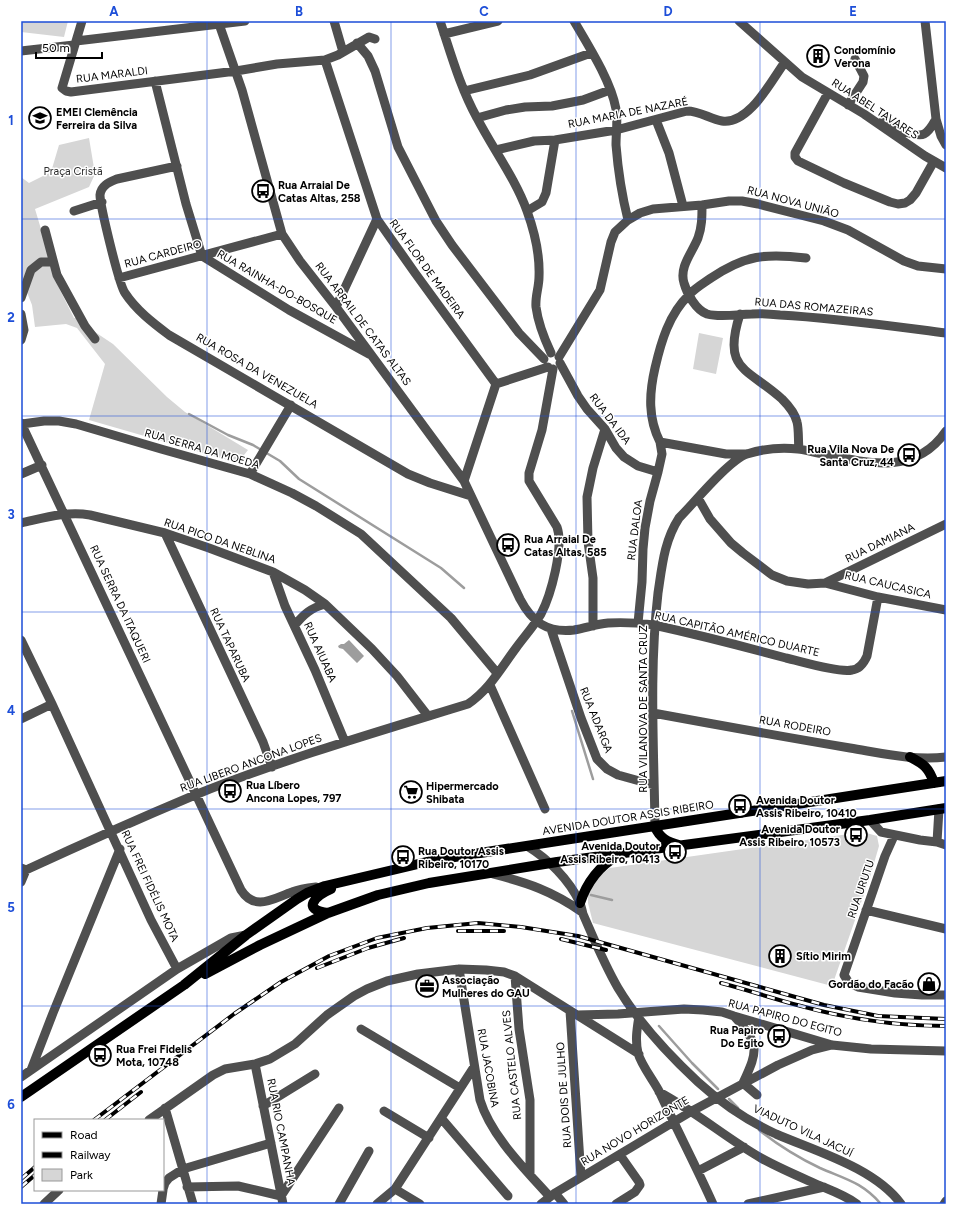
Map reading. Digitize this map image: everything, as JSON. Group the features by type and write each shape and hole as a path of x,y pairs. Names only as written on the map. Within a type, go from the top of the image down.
{"main road":[{"path":"910,757 920,762 927,768 934,783"},
{"name":"AVENIDA DOUTOR ASSIS RIBEIRO","path":"354,878 435,860 946,781"},
{"path":"184,985 260,945 328,913 378,895 429,883 681,845 870,820 942,808"},
{"path":"655,827 663,839 681,845"},
{"path":"581,907 588,884 594,875 602,866 621,854"},
{"path":"21,1096 184,985 246,935 297,899 307,893 325,886 354,878"},
{"path":"328,913 322,913 314,908 313,902 316,898 328,890 354,878"}],"street":[{"name":"RUA MARALDI","path":"82,21 62,88 71,92 236,71 277,64 325,60 343,52 369,36 375,38"},
{"path":"21,51 218,22 245,21"},
{"path":"334,21 343,52"},
{"path":"440,21 464,91 476,118 517,187 527,212 539,257 539,279 536,305 537,316 552,361"},
{"path":"444,34 497,21"},
{"path":"574,21 610,90 616,110 616,146 622,199 628,220"},
{"name":"RUA ABEL TAVARES","path":"739,21 802,77 864,114 946,168"},
{"path":"925,21 936,119 941,136 946,145"},
{"name":"RUA ARRAIL DE CATAS ALTAS","path":"218,22 236,71 252,124 270,197 282,234 300,261 336,307 464,481 525,608 529,615 536,621"},
{"path":"356,44 371,62 398,147 436,220 452,245 519,333 552,361"},
{"path":"464,91 530,75 591,53"},
{"path":"848,105 863,82 864,76 855,59"},
{"name":"RUA FLOR DE MADEIRA","path":"325,60 377,219 496,384"},
{"name":"RUA MARIA DE NAZARÉ","path":"496,150 534,141 554,140 616,130 678,113 692,111 724,121 738,119 745,115 755,105 785,62"},
{"name":"RUA RAINHA-DO-BOSQUE","path":"155,81 186,204 202,256 290,310 372,356"},
{"name":"RUA MARIA DE NAZARÉ","path":"476,118 506,110 525,107 552,106 583,100 610,90"},
{"path":"828,93 795,153 795,157 798,161 844,183 898,204 905,203 913,196 934,161"},
{"path":"864,114 894,127 922,135 926,133 936,119"},
{"path":"656,120 669,153 683,206"},
{"path":"527,212 542,202 546,193 554,140"},
{"name":"RUA ROSA DA VENEZUELA","path":"177,166 108,182 102,189 100,195 119,278 124,292 132,303 142,314 169,335 289,408 408,474 430,483 471,496"},
{"name":"RUA NOVA UNIÃO","path":"552,361 600,290 611,242 615,232 628,220 640,213 653,209 742,201 811,217 848,230 904,261 918,266 946,269"},
{"path":"74,211 102,202"},
{"name":"RUA DAS ROMAZEIRAS","path":"702,205 701,229 682,273 683,283 696,306 701,311 712,315 752,314 804,316 946,332"},
{"path":"336,307 377,219"},
{"path":"45,230 57,275 66,294 85,326 95,339"},
{"name":"RUA CARDEIRO","path":"119,278 282,234"},
{"name":"RUA DALOA","path":"638,623 646,522 662,454 660,442 652,423 650,408 652,381 659,349 666,330 673,316 689,295 722,271 737,263 749,259 777,255 806,258"},
{"path":"21,298 30,270 41,262 53,262"},
{"path":"21,314 24,330 21,340"},
{"path":"740,314 734,332 733,347 736,357 747,373 778,396 791,409 797,421 799,449"},
{"path":"464,481 496,384 552,361"},
{"name":"RUA DA IDA","path":"552,361 582,403 605,429 616,448 624,457 638,466 658,472"},
{"name":"RUA LIBERO ANCONA LOPES","path":"23,869 196,795 345,742 468,704 477,698 490,685 497,673 541,613 549,592 560,543 560,534 554,520 529,481 529,473 542,430 552,361"},
{"path":"252,470 289,408"},
{"name":"RUA SERRA DA MOEDA","path":"21,424 51,421 76,424 160,449 252,470 316,506 361,534 451,618 497,673"},
{"name":"RUA SERRA DA ITAQUERI","path":"21,424 244,896 254,901 267,902 305,888 325,886"},
{"path":"592,626 593,578 588,542 587,497 593,468 605,429"},
{"name":"RUA VILANOVA DE SANTA CRUZ","path":"655,827 653,713 654,625 663,556 672,529 679,518 733,462 746,454 768,449 799,449 880,464 895,464 916,457 930,449 939,441 946,431"},
{"path":"660,442 726,454 746,454"},
{"path":"21,474 42,466"},
{"path":"698,498 710,519 743,554 760,567 772,575 787,581 808,584 825,583"},
{"name":"RUA PICO DA NEBLINA","path":"21,523 64,513 90,515 165,533 274,572 325,604 372,649 397,676 428,716"},
{"name":"RUA DAMIANA","path":"825,583 946,524"},
{"name":"RUA TAPARUBA","path":"165,533 263,742 272,767"},
{"name":"RUA AIUABA","path":"274,572 285,606 315,670 345,742"},
{"name":"RUA CAUCASICA","path":"825,583 878,597 946,610"},
{"name":"RUA CAPITÃO AMÉRICO DUARTE","path":"536,621 551,629 563,630 575,630 607,624 638,623 654,625 813,665 844,671 852,671 864,663 867,656 878,597"},
{"path":"295,625 311,609 325,604"},
{"name":"RUA ADARGA","path":"551,629 580,718 597,759 607,769 618,775 654,785"},
{"name":"RUA FREI FIDÉLIS MOTA","path":"21,640 120,849 151,920 177,969"},
{"path":"490,685 545,809"},
{"path":"21,719 52,704"},
{"name":"RUA RODEIRO","path":"653,713 831,745 910,757 933,759 946,757"},
{"name":"RUA RODEIRO","path":"933,759 946,764"},
{"path":"870,820 882,832 894,836 942,844 942,808"},
{"name":"RUA URUTU","path":"894,836 885,856 844,975 853,985 858,987 895,993 945,995"},
{"name":"AVENIDA DOUTOR ASSIS RIBEIRO","path":"527,846 551,864 562,876 581,907"},
{"path":"31,1070 120,849"},
{"path":"21,882 23,869"},
{"path":"493,874 542,889 581,907"},
{"name":"VIADUTO VILA JACUÍ","path":"581,907 605,963 628,1004 641,1022 698,1082 738,1113 761,1127 851,1166 875,1179 890,1191 901,1204"},
{"path":"866,910 946,929"},
{"path":"21,1077 177,969 231,938 246,935"},
{"path":"150,1119 213,1075 225,1069 255,1064 270,1059 295,1044 342,1003 367,989 387,981 418,974 459,969 495,970 515,976 638,1054"},
{"name":"RUA JACOBINA","path":"459,969 480,1100 487,1120 493,1130 530,1175 564,1204"},
{"name":"RUA CASTELO ALVES","path":"515,976 519,1029 530,1100 530,1175"},
{"name":"RUA PAPIRO DO EGITO","path":"574,1013 641,1013 684,1009 703,1010 722,1012 832,1045 871,1049 946,1051"},
{"name":"RUA DOIS DE JULHO","path":"574,1013 581,1177"},
{"path":"641,1013 636,1034 638,1054 659,1092 698,1171 712,1204"},
{"path":"734,1016 751,1036 755,1048 753,1060 743,1083 757,1094"},
{"path":"361,1029 460,1088"},
{"name":"RUA NOVO HORIZONTE","path":"541,1204 552,1195 581,1177 692,1111 743,1083 796,1056 832,1045"},
{"name":"RUA RIO CAMPANHA","path":"255,1064 282,1200"},
{"path":"377,1204 395,1189 474,1067"},
{"path":"263,1106 315,1074"},
{"path":"659,1092 692,1111 744,1147 779,1167 846,1197 857,1204"},
{"path":"165,1108 192,1204"},
{"path":"187,1187 238,1186 282,1200 340,1108"},
{"path":"384,1111 429,1138"},
{"path":"441,1118 508,1196"},
{"path":"164,1186 169,1178 183,1169 271,1143"},
{"path":"698,1171 744,1147"},
{"path":"339,1204 369,1151"},
{"path":"616,1204 636,1192 640,1185 620,1155"},
{"path":"748,1204 824,1187"},
{"path":"395,1189 420,1204"},
{"path":"44,1204 58,1191"},
{"path":"161,1204 163,1191"}],"green space":[{"path":"21,21 68,21 64,37 21,32"},
{"name":"Praça Cristã","path":"89,138 95,174 89,187 35,209 58,286 74,318 78,318 92,330 113,344 167,397 185,412 248,450 240,460 231,461 89,420 105,364 77,328 66,324 35,327 32,305 21,277 21,177 29,183 51,172 59,145"},
{"path":"699,333 723,338 716,374 693,369"},
{"name":"Sítio Mirim","path":"863,832 877,836 879,846 870,877 832,986 593,923 588,903 588,884 610,868"}],"shaded area":[{"path":"349,640 364,656 357,663 338,646"}],"waterway":[{"path":"189,414 228,435 253,445 280,461 299,479 441,568 464,588"},
{"path":"572,711 593,779"},
{"path":"591,895 612,900"},
{"path":"659,1026 692,1063 718,1089"},
{"path":"729,1099 738,1108"},
{"path":"759,1130 804,1160 860,1186 881,1204"}],"railway":[{"path":"95,1119 234,1014 281,982 329,956 377,938 427,928 478,923 521,927 578,936 824,1005 878,1016 946,1019"},
{"path":"458,931 504,931"},
{"path":"317,968 368,948 404,938"},
{"path":"561,939 606,950"},
{"path":"721,983 837,1015 909,1025 946,1026"},
{"path":"106,1119 141,1092"},
{"path":"21,1179 34,1168"},
{"path":"21,1187 34,1176"}],"place":[{"name":"Condomínio Verona","path":"818,56"},
{"name":"EMEI Clemência Ferreira da Silva","path":"40,118"},
{"name":"Rua Arraial De Catas Altas, 258","path":"263,191"},
{"name":"Rua Vila Nova De Santa Cruz, 44","path":"909,455"},
{"name":"Rua Arraial De Catas Altas, 585","path":"508,545"},
{"name":"Rua Líbero Ancona Lopes, 797","path":"230,791"},
{"name":"Hipermercado Shibata","path":"411,792"},
{"name":"Avenida Doutor Assis Ribeiro, 10410","path":"740,806"},
{"name":"Avenida Doutor Assis Ribeiro, 10573","path":"856,835"},
{"name":"Avenida Doutor Assis Ribeiro, 10413","path":"675,852"},
{"name":"Rua Doutor Assis Ribeiro, 10170","path":"403,857"},
{"name":"Sítio Mirim","path":"780,956"},
{"name":"Gordão do Facão","path":"929,984"},
{"name":"Associação Mulheres do GAU","path":"427,986"},
{"name":"Rua Papiro Do Egito","path":"779,1036"},
{"name":"Rua Frei Fidelis Mota, 10748","path":"100,1055"}]}
